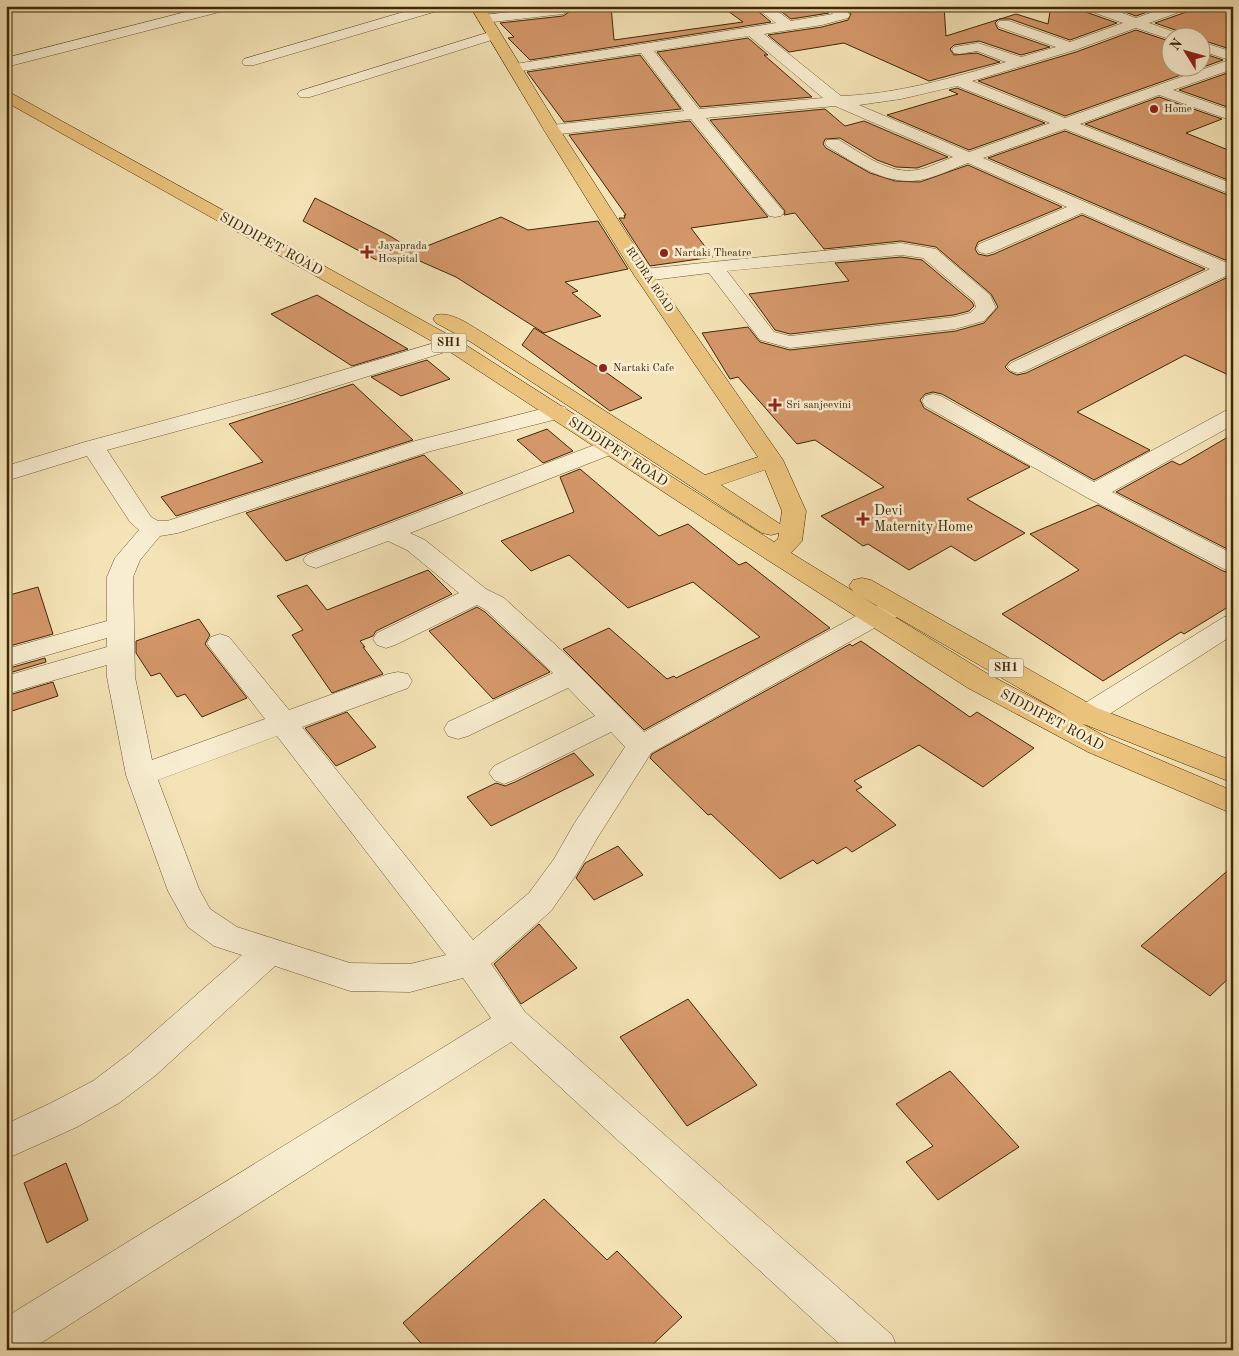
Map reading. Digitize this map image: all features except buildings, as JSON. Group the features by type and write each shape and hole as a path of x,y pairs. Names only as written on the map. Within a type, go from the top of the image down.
{"main road":[{"name":"RUDRA ROAD","path":"485,20 644,275 772,460 794,511 782,547"},
{"name":"SIDDIPET ROAD","path":"6,75 117,140 478,338 702,484 782,547"},
{"name":"SIDDIPET ROAD","path":"6,96 451,344 610,447 782,547 886,612 978,681 1098,745 1233,803"},
{"path":"702,484 772,460"},
{"name":"SIDDIPET ROAD","path":"886,612 1087,715 1233,773"}],"street":[{"path":"6,63 226,6"},
{"path":"249,62 439,6"},
{"path":"761,6 787,25"},
{"path":"515,68 822,21 843,15 831,6"},
{"path":"1089,6 1162,32"},
{"path":"552,130 695,114 869,100 958,81 1070,47 1183,6"},
{"path":"305,94 485,20 564,10"},
{"path":"1004,24 1070,47"},
{"path":"752,31 838,101 967,158 1230,268"},
{"path":"960,50 978,47 1020,62"},
{"path":"644,48 774,212"},
{"path":"1212,50 1233,57"},
{"path":"833,143 875,168 913,176 1233,64"},
{"path":"958,81 1233,190"},
{"path":"1158,90 1233,116"},
{"path":"986,248 1082,206"},
{"path":"644,275 714,267 901,248 929,253 938,259 983,299 986,308 977,316 955,324 790,342 781,341 767,336 714,267"},
{"path":"1018,367 1230,268"},
{"path":"6,474 93,447 281,396 451,344"},
{"path":"933,402 1094,492 1233,564"},
{"path":"93,447 142,522 153,529 169,528 423,446 557,412"},
{"path":"1094,492 1233,416"},
{"path":"316,560 610,447"},
{"path":"153,529 128,558 120,577 121,677 141,775 184,891 199,918 226,937 350,977 410,978 471,962 540,902 565,867 584,832 641,746 886,612"},
{"path":"390,533 416,545 477,595 495,604 572,674 641,746"},
{"path":"386,639 477,595"},
{"path":"1087,715 1233,623"},
{"path":"6,658 120,639"},
{"path":"6,686 120,639"},
{"path":"220,643 471,962 513,1022 877,1350"},
{"path":"458,729 572,674"},
{"path":"141,775 398,680"},
{"path":"504,773 614,719"},
{"path":"6,1142 64,1115 106,1092 143,1064 268,952"},
{"path":"6,1341 513,1022"}],"place":[{"name":"Home","path":"1154,109"},
{"name":"Jayaprada Hospital","path":"367,252"},
{"name":"Nartaki Theatre","path":"664,253"},
{"name":"Nartaki Cafe","path":"603,368"},
{"name":"Sri sanjeevini","path":"775,405"},
{"name":"Devi Maternity Home","path":"863,519"}]}
